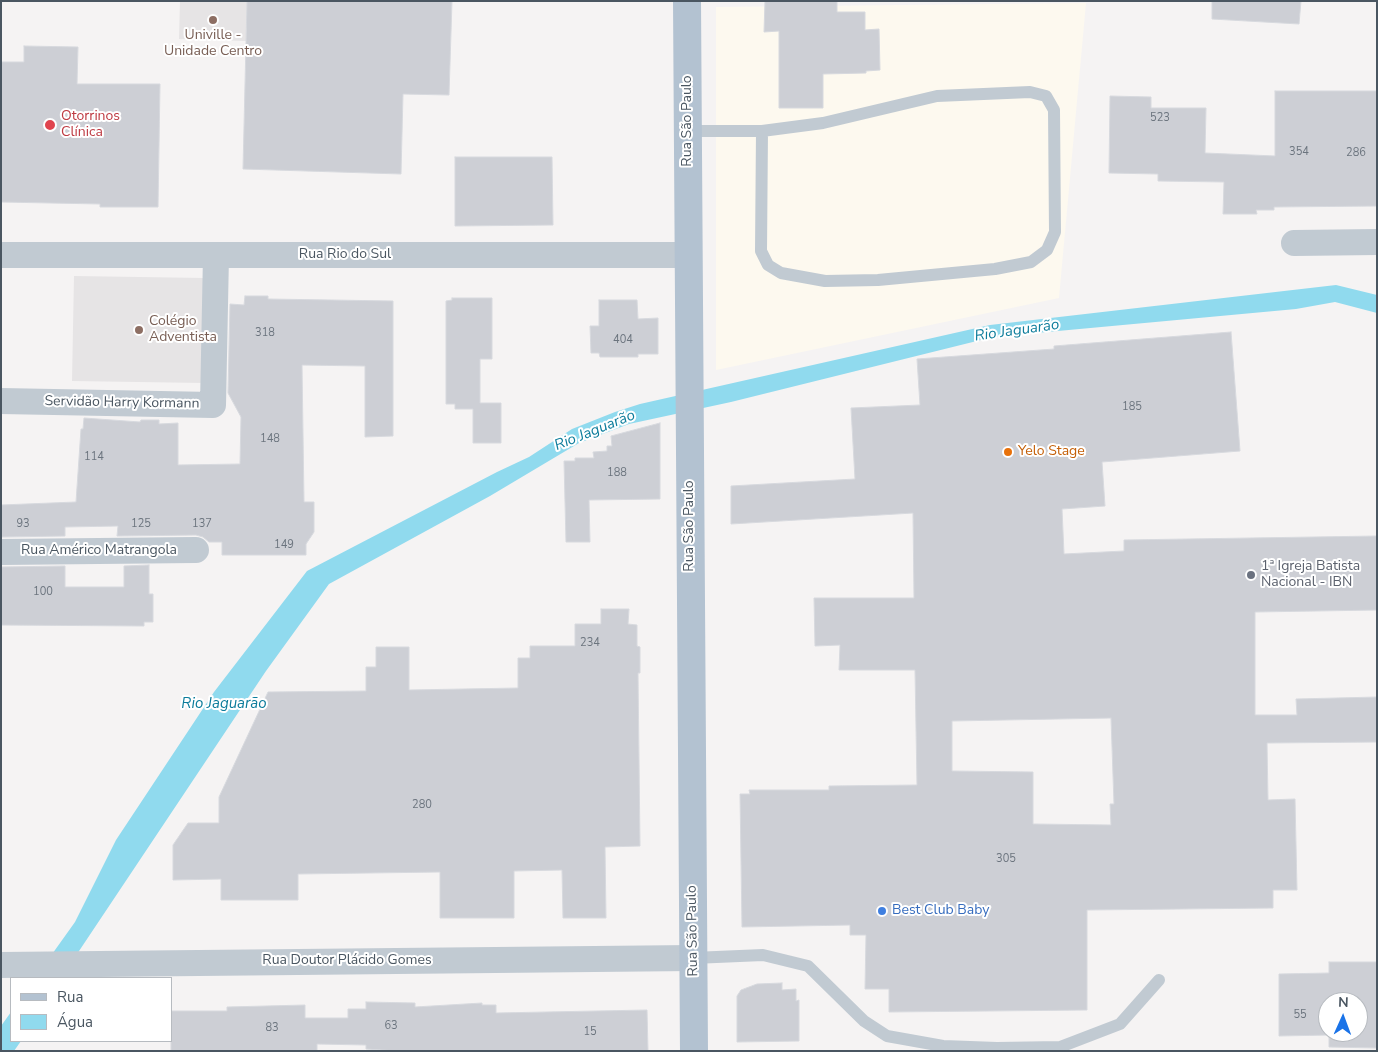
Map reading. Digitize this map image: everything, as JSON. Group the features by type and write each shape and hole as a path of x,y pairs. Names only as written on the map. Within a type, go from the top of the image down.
{"main road":[{"name":"Rua São Paulo","path":"687,1 694,1051"}],"street":[{"path":"1294,243 1377,242"},
{"name":"Rua Rio do Sul","path":"1,255 688,255"},
{"name":"Servidão Harry Kormann","path":"1,401 213,405 216,255"},
{"name":"Rua Américo Matrangola","path":"1,552 196,550"},
{"name":"Rua Doutor Plácido Gomes","path":"13,964 693,958"}],"lane":[{"path":"688,131 762,131 823,123 937,96 1030,92 1046,96 1054,110 1055,232 1047,250 1032,262 995,269 869,280 825,280 781,273 768,265 761,251 762,131"},
{"path":"693,958 763,955 808,966 864,1021 887,1036 943,1046 997,1048 1060,1047 1120,1024 1159,980"}],"shaded area":[{"name":"Univille - Unidade Centro","path":"180,1 247,1 246,41 179,39"},
{"path":"1086,3 1059,298 716,370 716,7"},
{"name":"Colégio Adventista","path":"74,276 205,278 204,383 72,381"}],"water":[{"name":"Rio Jaguarão","path":"1336,285 1377,295 1377,313 1335,302 1296,309 993,337 731,402 629,424 579,443 490,496 329,584 266,671 62,977 36,977 75,922 116,840 214,692 307,571 529,457 572,429 615,412 640,404 990,325"},
{"path":"10,1013 10,1042 20,1042 14,1051 1,1051 1,1026"}],"building":[{"path":"247,1 452,1 449,95 403,94 401,174 243,169"},
{"path":"765,1 837,1 837,12 865,12 865,30 879,29 880,70 866,71 866,73 823,74 823,108 779,108 779,31 764,32"},
{"path":"1212,1 1301,1 1299,24 1212,19"},
{"path":"24,46 78,47 77,84 160,84 158,207 100,207 100,204 1,202 1,62 24,62"},
{"path":"1275,91 1377,91 1377,206 1274,207 1274,210 1256,210 1257,214 1223,214 1224,182 1158,181 1158,174 1109,173 1110,96 1151,97 1151,108 1206,108 1205,153 1275,156"},
{"path":"455,157 552,157 553,225 455,226"},
{"path":"245,296 268,296 268,299 393,301 393,436 365,437 365,366 302,365 304,502 314,502 314,532 306,544 306,555 222,555 222,542 209,542 203,537 196,535 117,536 118,526 65,527 65,536 1,537 1,505 76,502 81,429 83,429 84,418 140,422 141,420 159,420 159,424 178,423 178,465 240,464 241,417 228,393 230,304 244,305"},
{"path":"452,298 492,298 492,359 480,359 480,403 501,403 501,443 473,443 473,409 455,409 455,404 446,404 446,301 452,300"},
{"path":"599,300 637,300 638,319 658,318 658,354 638,354 638,357 600,357 599,353 591,353 590,326 599,326"},
{"path":"1231,332 1240,451 1102,462 1105,506 1062,509 1064,554 1124,551 1124,540 1377,536 1377,610 1255,612 1255,715 1297,715 1296,699 1377,697 1377,742 1267,743 1268,800 1295,799 1297,890 1273,890 1273,908 1087,910 1087,1010 889,1012 889,989 865,989 866,935 850,935 850,925 742,927 740,794 750,794 749,790 829,790 829,786 917,785 915,670 839,670 840,645 815,646 814,598 914,598 913,513 731,524 731,486 855,479 851,408 920,405 917,359 1054,349 1054,346","holes":["1111,718 1114,804 1110,804 1111,825 1033,824 1033,772 952,771 952,721"]},
{"path":"660,423 660,499 589,500 590,542 566,542 564,461 575,461 575,458 594,458 593,452 607,451 607,446 612,446 611,436"},
{"path":"149,565 149,594 153,594 153,622 144,622 144,626 1,625 1,567 65,566 65,587 124,587 124,566"},
{"path":"601,609 629,609 628,624 637,625 637,646 640,647 640,673 638,673 640,846 605,847 606,918 563,918 562,870 514,871 514,918 440,918 440,872 298,874 298,900 221,900 221,879 173,880 173,845 188,823 219,823 219,797 268,692 366,691 366,667 376,667 376,647 409,647 409,690 518,688 518,658 530,658 530,646 575,646 575,624 601,624"},
{"path":"1329,962 1377,962 1377,1048 1329,1047 1329,1042 1368,1042 1368,992 1318,992 1318,1035 1279,1036 1279,974 1329,973"},
{"path":"782,983 782,990 796,989 796,1001 799,1000 799,1041 737,1042 737,996 741,990 757,984"},
{"path":"366,1002 415,1003 415,1007 482,1003 482,1005 496,1005 496,1013 647,1010 648,1051 397,1051 366,1049 366,1045 317,1044 317,1051 171,1051 172,1011 227,1011 227,1007 305,1005 305,1018 348,1018 348,1009 366,1009"}],"place":[{"name":"Univille - Unidade Centro","path":"213,20"},
{"name":"Otorrinos Clínica","path":"50,125"},
{"name":"Colégio Adventista","path":"139,330"},
{"name":"Yelo Stage","path":"1008,452"},
{"name":"1ª Igreja Batista Nacional - IBN","path":"1251,575"},
{"name":"Best Club Baby","path":"882,911"}]}
